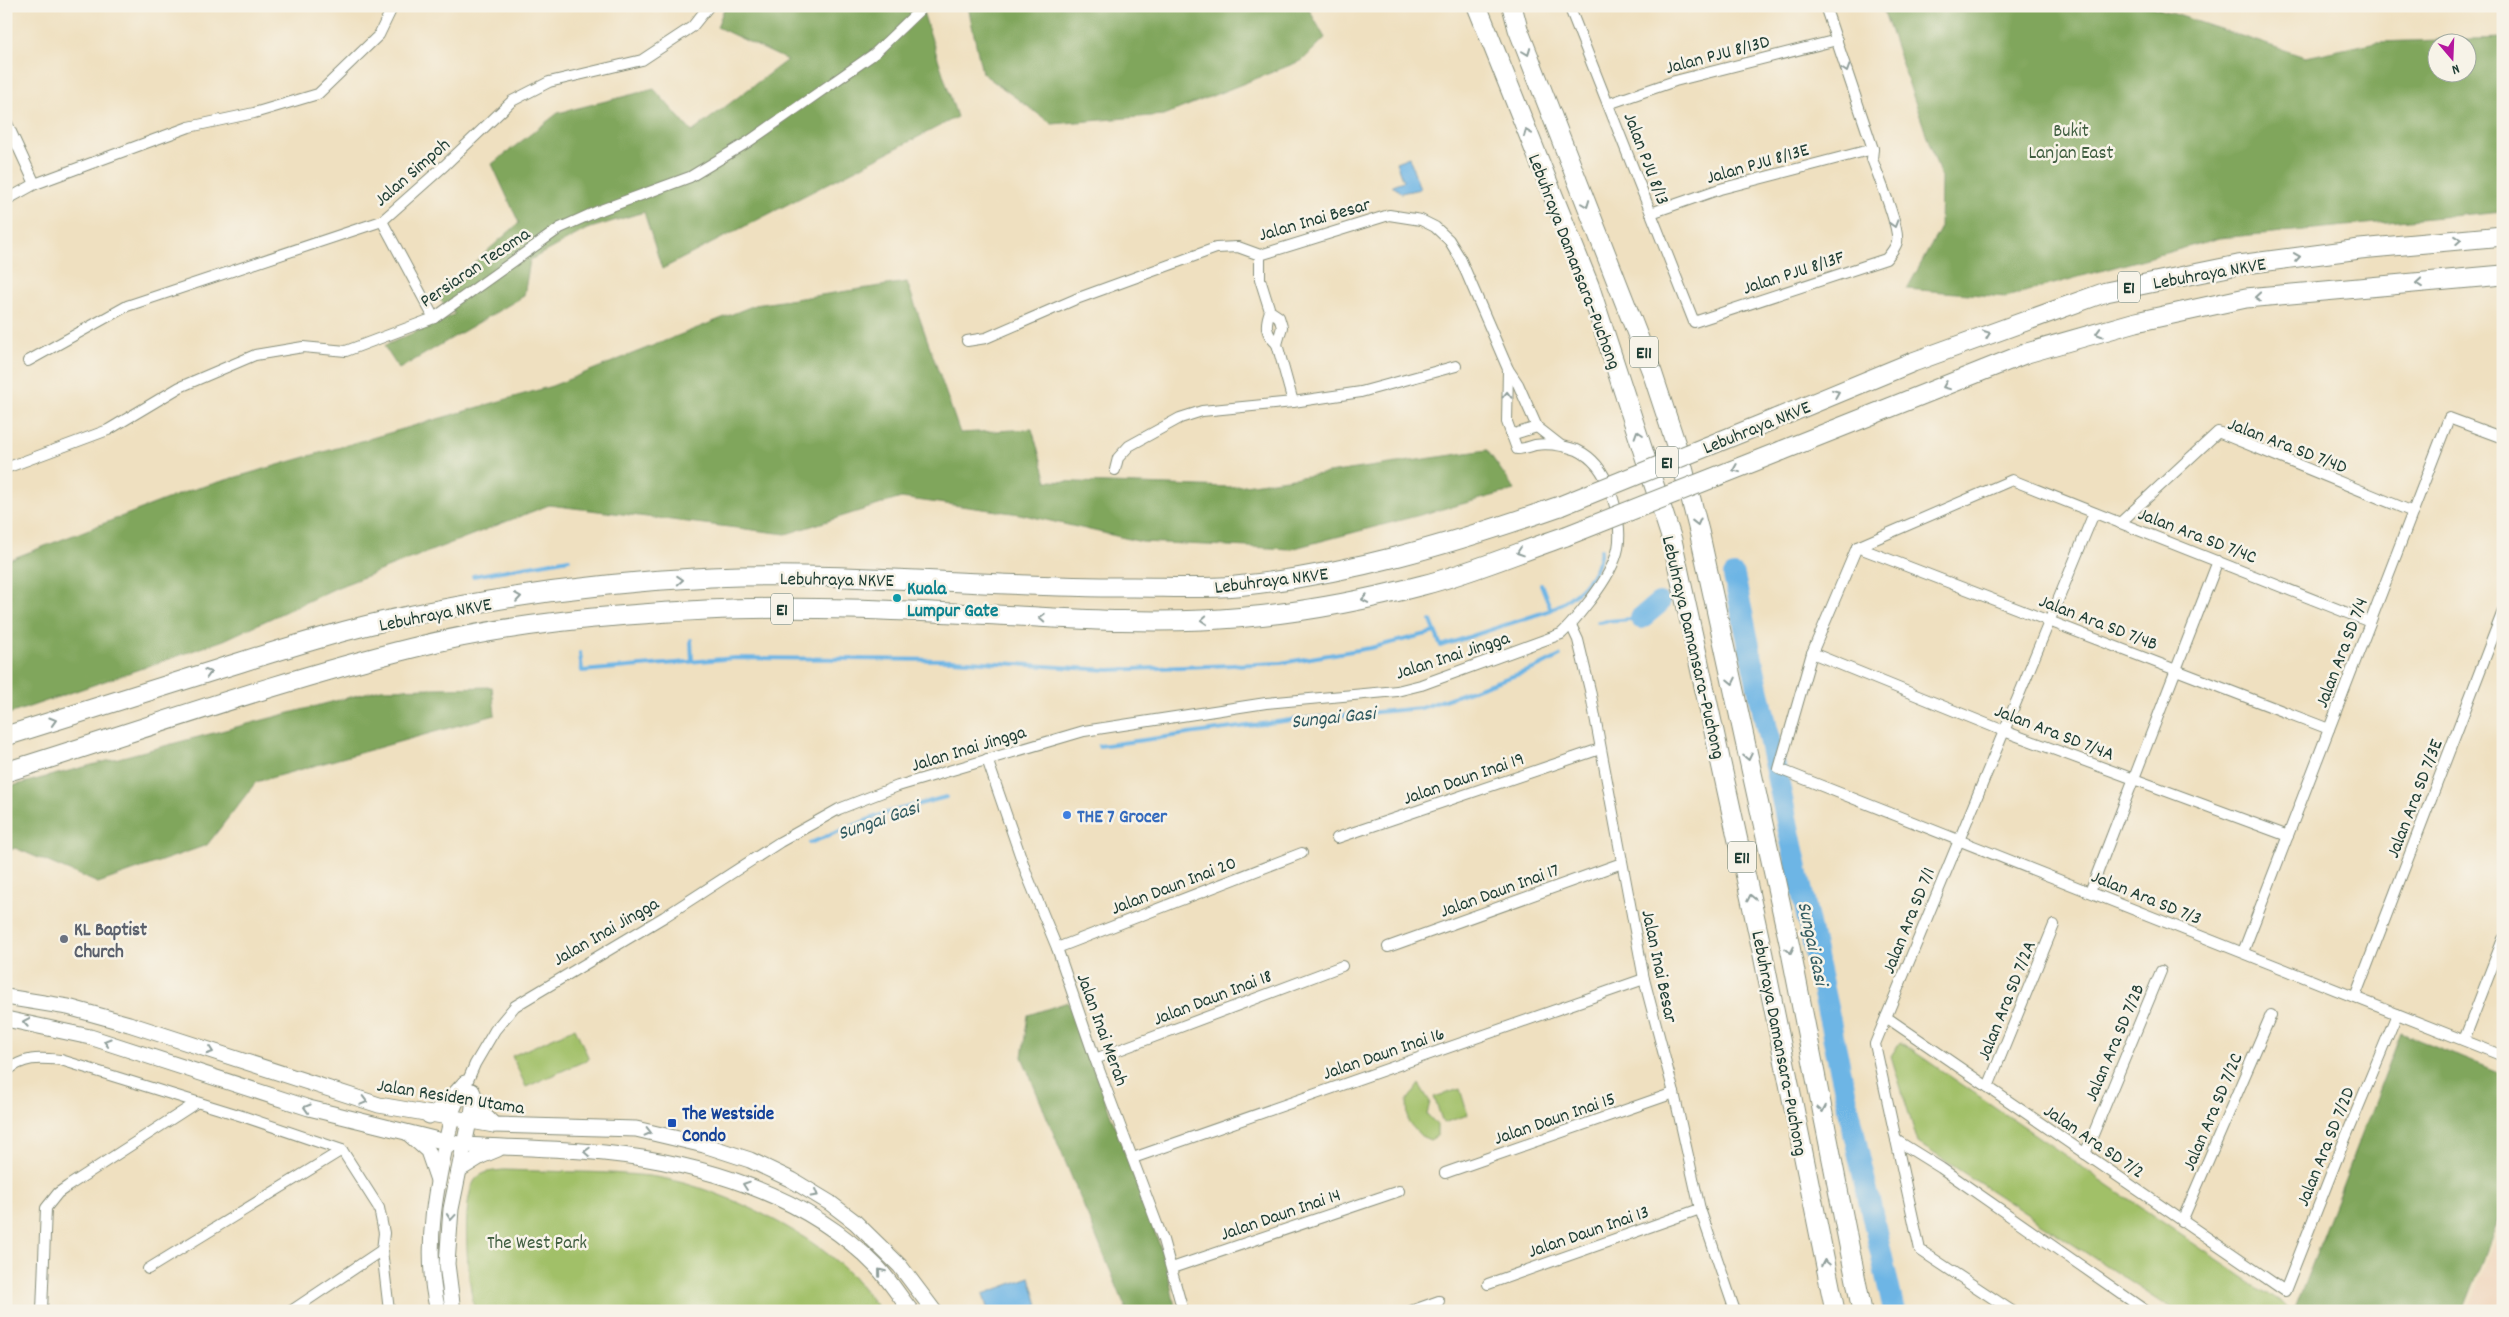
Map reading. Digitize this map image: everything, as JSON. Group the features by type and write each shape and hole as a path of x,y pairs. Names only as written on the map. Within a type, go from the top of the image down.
{"highway":[{"name":"Lebuhraya Damansara–Puchong","path":"1477,6 1589,285 1672,540 1763,955 1835,1311"},
{"name":"Lebuhraya Damansara–Puchong","path":"1512,6 1518,29 1652,372 1681,460 1699,531 1790,947 1862,1311"},
{"name":"Lebuhraya NKVE","path":"6,736 309,641 400,618 495,600 599,586 711,577 806,576 1098,588 1235,586 1320,575 1386,561 1474,536 1560,506 1922,358 2106,292 2238,265 2360,249 2503,236"},
{"name":"Lebuhraya NKVE","path":"6,772 329,670 415,647 498,630 603,618 706,610 908,611 1122,622 1203,620 1324,608 1383,596 1441,580 1566,536 2027,353 2136,322 2246,298 2503,275"}],"street":[{"path":"6,200 35,184 189,128 254,113 318,94 379,35 393,6"},
{"name":"Jalan Simpoh","path":"28,361 127,306 382,221 446,165 512,102 549,82 642,60 692,27 709,6"},
{"name":"Persiaran Tecoma","path":"6,468 108,430 180,387 255,356 304,347 346,351 434,318 560,228 598,211 690,176 748,142 874,54 924,6"},
{"name":"Jalan PJU 8/13","path":"1569,6 1694,322"},
{"path":"1825,6 1873,148"},
{"name":"Jalan PJU 8/13D","path":"1608,104 1712,71 1837,40"},
{"path":"6,121 35,184"},
{"name":"Jalan PJU 8/13E","path":"1651,213 1720,189 1873,148"},
{"name":"Jalan PJU 8/13F","path":"1694,322 1886,259 1897,244 1894,224 1872,159 1873,148"},
{"name":"Jalan Inai Besar","path":"967,342 986,338 1076,299 1216,248 1238,247 1260,255 1389,215 1421,220 1435,227 1460,258 1508,369 1518,384 1537,427"},
{"path":"382,221 434,318"},
{"path":"1260,255 1260,279 1270,311 1266,322 1267,332 1276,344 1294,402"},
{"path":"1270,311 1279,317 1282,327 1276,344"},
{"path":"1115,470 1118,458 1129,446 1180,418 1202,411 1294,402 1361,392 1456,366"},
{"path":"1508,369 1507,422 1517,449 1537,445 1560,446 1585,454 1606,477 1616,510 1619,537 1614,565 1571,625"},
{"name":"Jalan Ara SD 7/4","path":"2243,952 2449,418 2503,438"},
{"path":"1511,435 1537,427 1560,446"},
{"name":"Jalan Ara SD 7/4D","path":"2120,523 2218,432 2413,512"},
{"name":"Jalan Ara SD 7/4C","path":"1856,547 2012,480 2370,622"},
{"name":"Jalan Ara SD 7/1","path":"2012,1311 1920,1250 1875,1044 2094,512"},
{"path":"1812,653 1856,547"},
{"name":"Jalan Ara SD 7/4B","path":"1856,547 2050,620 2329,729"},
{"path":"2090,892 2218,561"},
{"name":"Jalan Ara SD 7/3E","path":"2356,997 2503,611"},
{"name":"Jalan Inai Besar","path":"1571,625 1578,640 1644,979 1674,1094 1700,1209 1735,1311"},
{"name":"Jalan Inai Jingga","path":"469,1121 469,1087 475,1064 495,1030 515,1006 664,917 780,842 839,809 898,786 1084,731 1266,704 1397,691 1549,639 1571,625"},
{"name":"Jalan Ara SD 7/4A","path":"1812,653 2004,731 2288,836"},
{"name":"Jalan Ara SD 7/3","path":"1812,653 1779,769 2503,1056"},
{"name":"Jalan Daun Inai 19","path":"1337,838 1600,749"},
{"name":"Jalan Inai Merah","path":"987,759 1027,875 1057,948 1095,1059 1133,1158 1172,1268 1183,1311"},
{"name":"Jalan Daun Inai 20","path":"1057,948 1302,852"},
{"name":"Jalan Daun Inai 17","path":"1388,947 1622,864"},
{"name":"Jalan Ara SD 7/2A","path":"1988,1087 2054,925"},
{"path":"2464,1040 2503,939"},
{"name":"Jalan Daun Inai 18","path":"1095,1059 1342,966"},
{"name":"Jalan Ara SD 7/2B","path":"2085,1154 2162,971"},
{"name":"Jalan Daun Inai 16","path":"1133,1158 1644,979"},
{"name":"Jalan Residen Utama","path":"6,997 68,1007 359,1100 429,1116 452,1117 494,1125 636,1129 704,1145 750,1160 792,1180 830,1203 871,1236 900,1266 934,1311"},
{"name":"Jalan Ara SD 7/2D","path":"2285,1291 2340,1150 2397,1014"},
{"name":"Jalan Ara SD 7/2C","path":"2182,1221 2271,1015"},
{"name":"Jalan Ara SD 7/2","path":"1886,1017 2285,1291"},
{"path":"6,1018 75,1032 154,1056 309,1108 446,1142 464,1145 603,1153 665,1162 750,1187 802,1210 859,1251 876,1266 911,1311"},
{"path":"154,1056 163,1036"},
{"path":"6,1072 26,1060 42,1058 61,1060 242,1116 342,1150 379,1208 384,1233 382,1250 390,1311"},
{"path":"429,1116 469,1087 482,1113 494,1125"},
{"name":"Jalan Inai Jingga","path":"452,1117 469,1087"},
{"name":"Jalan Daun Inai 15","path":"1445,1173 1674,1094"},
{"path":"42,1311 46,1208 58,1193 196,1103"},
{"path":"438,1311 432,1253 439,1184 452,1117"},
{"path":"454,1311 447,1264 451,1209 469,1121"},
{"path":"406,1132 428,1151 439,1184"},
{"path":"1896,1140 1949,1174 2146,1311"},
{"path":"460,1169 481,1156 504,1147"},
{"path":"148,1269 342,1150"},
{"name":"Jalan Daun Inai 14","path":"1172,1268 1398,1191"},
{"name":"Jalan Daun Inai 13","path":"1488,1284 1700,1209"},
{"path":"859,1251 871,1236"},
{"path":"291,1311 382,1250"},
{"path":"1412,1311 1439,1301"}],"shaded area":[{"path":"2503,1221 2503,1311 2468,1311"}],"green space":[{"path":"725,6 921,6 957,117 662,269 644,212 587,229 530,260 524,296 399,369 384,346 455,314 436,296 519,223 492,164 558,113 654,89 692,132 787,60 717,27"},
{"path":"968,6 1307,6 1325,38 1303,60 1164,115 1052,124 982,73"},
{"name":"Bukit Lanjan East","path":"1882,6 2150,6 2305,57 2377,42 2426,40 2426,82 2476,82 2476,39 2503,38 2503,211 2220,238 2006,297 1907,289 1940,229 1941,177"},
{"path":"907,282 960,433 1032,429 1047,481 1231,487 1487,450 1515,490 1291,549 1142,542 1020,514 901,498 786,534 549,505 338,587 224,640 6,715 6,561 188,491 552,386 755,305"},
{"path":"492,687 495,715 256,782 207,845 98,883 15,848 6,852 8,787 381,689"},
{"path":"1068,1002 1165,1259 1176,1311 1127,1311 1022,1057 1028,1015"},
{"path":"575,1028 589,1059 526,1087 512,1056"},
{"path":"2401,1033 2503,1074 2503,1209 2463,1311 2294,1311"},
{"path":"1900,1042 2292,1311 2175,1311 1918,1143 1891,1056"},
{"path":"1419,1084 1430,1102 1427,1114 1437,1125 1437,1136 1430,1140 1421,1136 1408,1122 1407,1101"},
{"path":"1460,1089 1468,1115 1443,1123 1434,1097"},
{"name":"The West Park","path":"504,1170 595,1172 649,1176 673,1180 728,1198 783,1225 831,1256 849,1273 881,1311 475,1311 470,1283 467,1244 470,1191 475,1180 481,1175"}],"water":[{"path":"1409,157 1420,189 1401,193 1392,185 1403,181 1396,162"},
{"path":"1030,1277 1038,1305 1025,1311 988,1311 983,1294"}],"waterway":[{"path":"1431,621 1441,646 1551,610 1584,586 1595,570 1601,550"},
{"path":"473,576 569,559"},
{"name":"Sungai Gasi","path":"1734,576 1894,1311"},
{"path":"1541,584 1551,610"},
{"name":"Sungai Gasi","path":"1641,618 1659,603"},
{"name":"Sungai Gasi","path":"1598,622 1641,618"},
{"path":"580,653 582,671 735,658 952,660 1109,670 1281,663 1370,648 1435,632"},
{"path":"691,640 692,660"},
{"name":"Sungai Gasi","path":"1099,746 1291,720 1421,708 1536,668 1560,656"},
{"name":"Sungai Gasi","path":"810,843 882,814 946,797"}],"place":[{"name":"Kuala Lumpur Gate","path":"897,598"},
{"name":"THE 7 Grocer","path":"1067,815"},
{"name":"KL Baptist Church","path":"64,939"},
{"name":"The Westside Condo","path":"672,1123"}]}
